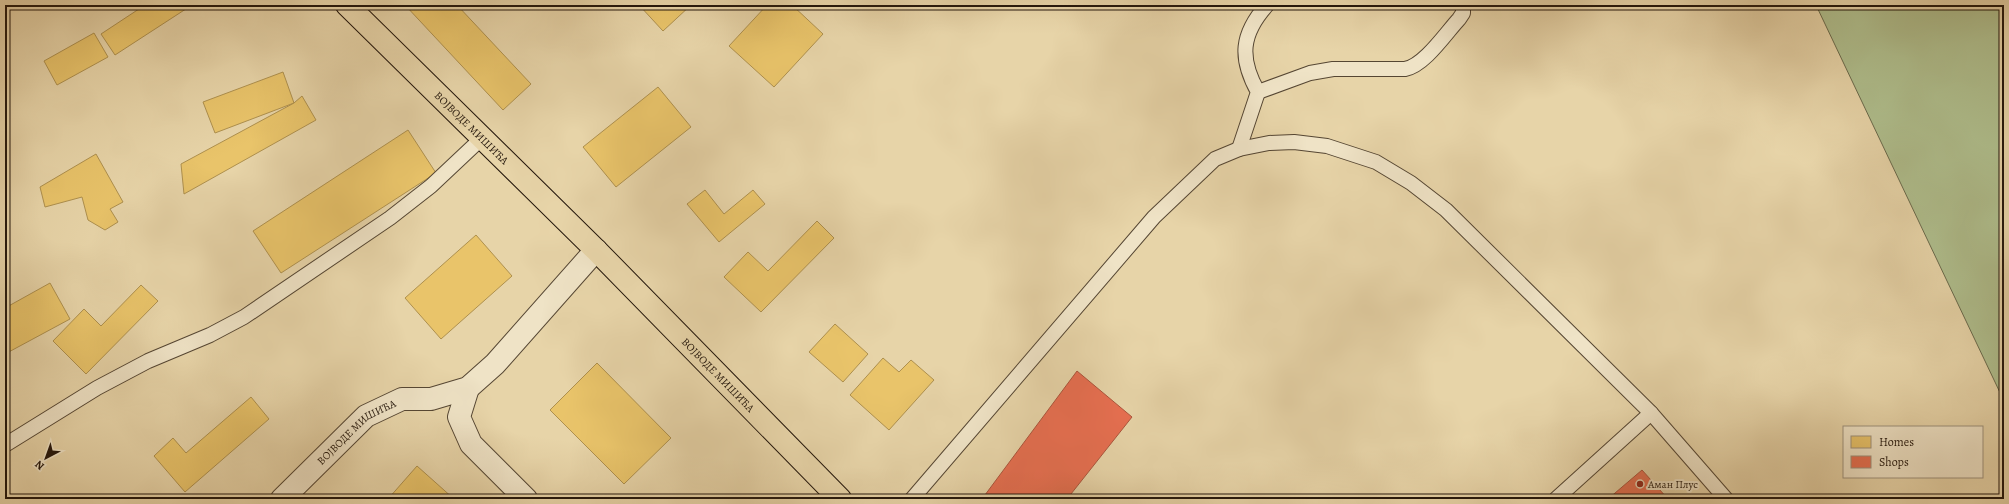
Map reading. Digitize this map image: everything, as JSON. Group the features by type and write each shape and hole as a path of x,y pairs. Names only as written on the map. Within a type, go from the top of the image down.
{"main road":[{"name":"ВОЈВОДЕ МИШИЋА","path":"347,5 596,250 840,499"}],"street":[{"name":"ВОЈВОДЕ МИШИЋА","path":"282,499 366,416 402,399 431,399 468,388 495,364 596,250"},
{"path":"468,388 459,417 471,444 526,499"}],"lane":[{"path":"1239,149 1258,92 1249,75 1245,56 1247,38 1253,22 1267,5"},
{"path":"1258,92 1310,73 1333,69 1405,69 1413,67 1422,61 1459,19 1462,13 1463,5"},
{"path":"5,445 97,388 244,317 390,218 431,186 482,138"},
{"path":"912,499 1154,217 1215,159 1239,149 1269,143 1294,142 1327,146 1376,162 1411,183 1446,210 1651,413 1726,499"},
{"path":"1556,499 1651,413"}],"green space":[{"path":"1816,5 2004,5 2004,401"}],"building: Homes":[{"path":"145,5 192,5 115,55 101,34"},
{"path":"405,5 457,5 531,84 503,110"},
{"path":"639,5 691,5 663,31"},
{"path":"767,5 792,5 823,34 774,87 729,46"},
{"path":"94,33 108,57 57,85 44,61"},
{"path":"283,72 294,103 215,133 203,102"},
{"path":"658,87 691,127 616,187 583,147"},
{"path":"302,96 316,120 184,194 181,164 294,103"},
{"path":"408,130 436,173 281,273 253,231"},
{"path":"96,154 123,202 110,209 118,222 105,230 88,220 82,197 45,207 40,187"},
{"path":"705,190 724,214 753,190 765,204 719,242 687,204"},
{"path":"817,221 834,238 761,312 724,277 748,252 768,271"},
{"path":"476,235 512,276 441,339 405,298"},
{"path":"50,283 70,319 5,354 5,308"},
{"path":"141,285 158,301 86,374 53,341 84,309 101,326"},
{"path":"835,324 868,354 843,382 809,352"},
{"path":"883,358 899,372 911,360 934,380 889,430 850,395"},
{"path":"597,363 671,438 624,484 550,410"},
{"path":"251,397 269,419 185,492 154,456 173,438 186,453"},
{"path":"417,466 454,499 388,499"}],"building: Shops":[{"path":"1077,371 1132,417 1067,499 982,499"},
{"name":"Аман Плус","path":"1642,470 1668,499 1608,499"}],"place":[{"name":"Аман Плус","path":"1640,484"}]}
